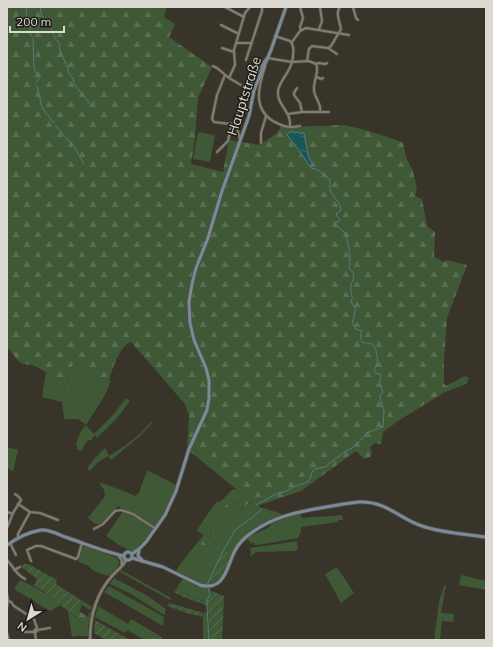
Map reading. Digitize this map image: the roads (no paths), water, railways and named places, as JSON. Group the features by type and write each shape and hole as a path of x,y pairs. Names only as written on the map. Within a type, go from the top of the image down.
{"main road":[{"name":"Hauptstraße","path":"132,556 150,537 165,515 208,404 210,388 209,380 206,368 192,334 189,302 194,277 249,116 254,90 286,7"},
{"path":"124,556 127,552 129,552 132,556 163,567 200,586 212,586 219,583 223,578 235,551 242,541 251,533 276,519 292,513 359,502 369,502 383,506 412,522 433,529 486,537"},
{"path":"8,544 18,538 40,530 56,533 124,556 126,560 129,560 132,556"},
{"path":"140,548 138,556 143,561"}],"street":[{"path":"225,7 244,17"},
{"path":"229,78 235,65 234,52 236,43 244,17 250,7"},
{"path":"246,60 262,7"},
{"path":"300,7 303,18 300,27 301,30"},
{"path":"319,29 322,21 320,7"},
{"path":"328,48 331,46 341,28 338,12 340,7"},
{"path":"353,7 358,20"},
{"path":"221,25 239,34"},
{"path":"292,42 301,30 307,28 349,34"},
{"path":"275,36 292,42 294,50 291,66 279,86 278,92 280,100 288,114 290,126"},
{"path":"236,43 251,43"},
{"path":"307,61 311,46 328,48 337,54"},
{"path":"222,48 234,52"},
{"path":"267,58 292,62 307,61 314,62 316,64 326,63"},
{"path":"241,140 238,136 235,123 244,92 267,58"},
{"path":"267,58 268,61 260,83 259,92 262,109 266,116 281,125 286,127 300,126"},
{"path":"316,64 318,67 314,89 321,106 320,112"},
{"path":"213,66 246,88"},
{"path":"225,75 217,95 212,119 214,122 235,123"},
{"path":"316,78 323,78"},
{"path":"297,88 294,95 300,103 302,112"},
{"path":"288,114 302,112 329,112"},
{"path":"261,142 261,133 266,116"},
{"path":"217,152 228,141 232,124"},
{"path":"7,528 18,504 21,501 21,499 15,494"},
{"path":"18,504 30,512 58,520"},
{"path":"94,529 104,524 115,511 121,510 133,514 156,529"},
{"path":"7,512 13,514"},
{"path":"18,538 18,534 30,512"},
{"path":"31,561 27,550 38,546 76,559 82,543"},
{"path":"8,544 16,555"},
{"path":"116,554 121,559 121,566"},
{"path":"7,560 19,576 25,579"},
{"path":"90,640 91,620 96,602 104,586 114,573 125,564 126,560"},
{"path":"14,570 20,566"},
{"path":"7,594 7,607"},
{"path":"8,601 35,620 37,628 37,630 34,630 36,640"},
{"path":"37,630 50,628"},
{"path":"22,632 35,633"},
{"path":"7,633 9,640"}],"water":[{"path":"290,132 298,132 300,134 304,133 308,155 312,166 309,165 287,135"}],"waterway":[{"path":"27,7 26,14 31,28 29,31 32,37"},
{"path":"41,7 43,18 50,26"},
{"path":"51,28 55,38 60,44 59,47 61,53 68,68 68,72 73,78 74,84 91,105"},
{"path":"33,39 34,69 39,78 36,83"},
{"path":"37,86 42,107 54,123"},
{"path":"56,126 75,148 84,164"},
{"path":"311,165 311,168 318,170 328,178 330,181 330,191 340,205 341,210 336,214 340,220 334,223 344,232 349,249 349,268 353,272 354,278 351,286 351,302 356,309 352,323 356,329 362,331 361,341 372,344 376,349 377,364 374,370 376,373 381,375 380,381"},
{"path":"256,505 276,494 309,481 312,472 315,469 325,467 352,448 363,438 366,433 383,427 384,410 380,395 383,392 380,385"},
{"path":"208,584 221,555 235,530 262,509"},
{"path":"208,587 210,595 207,600 209,640"}]}
